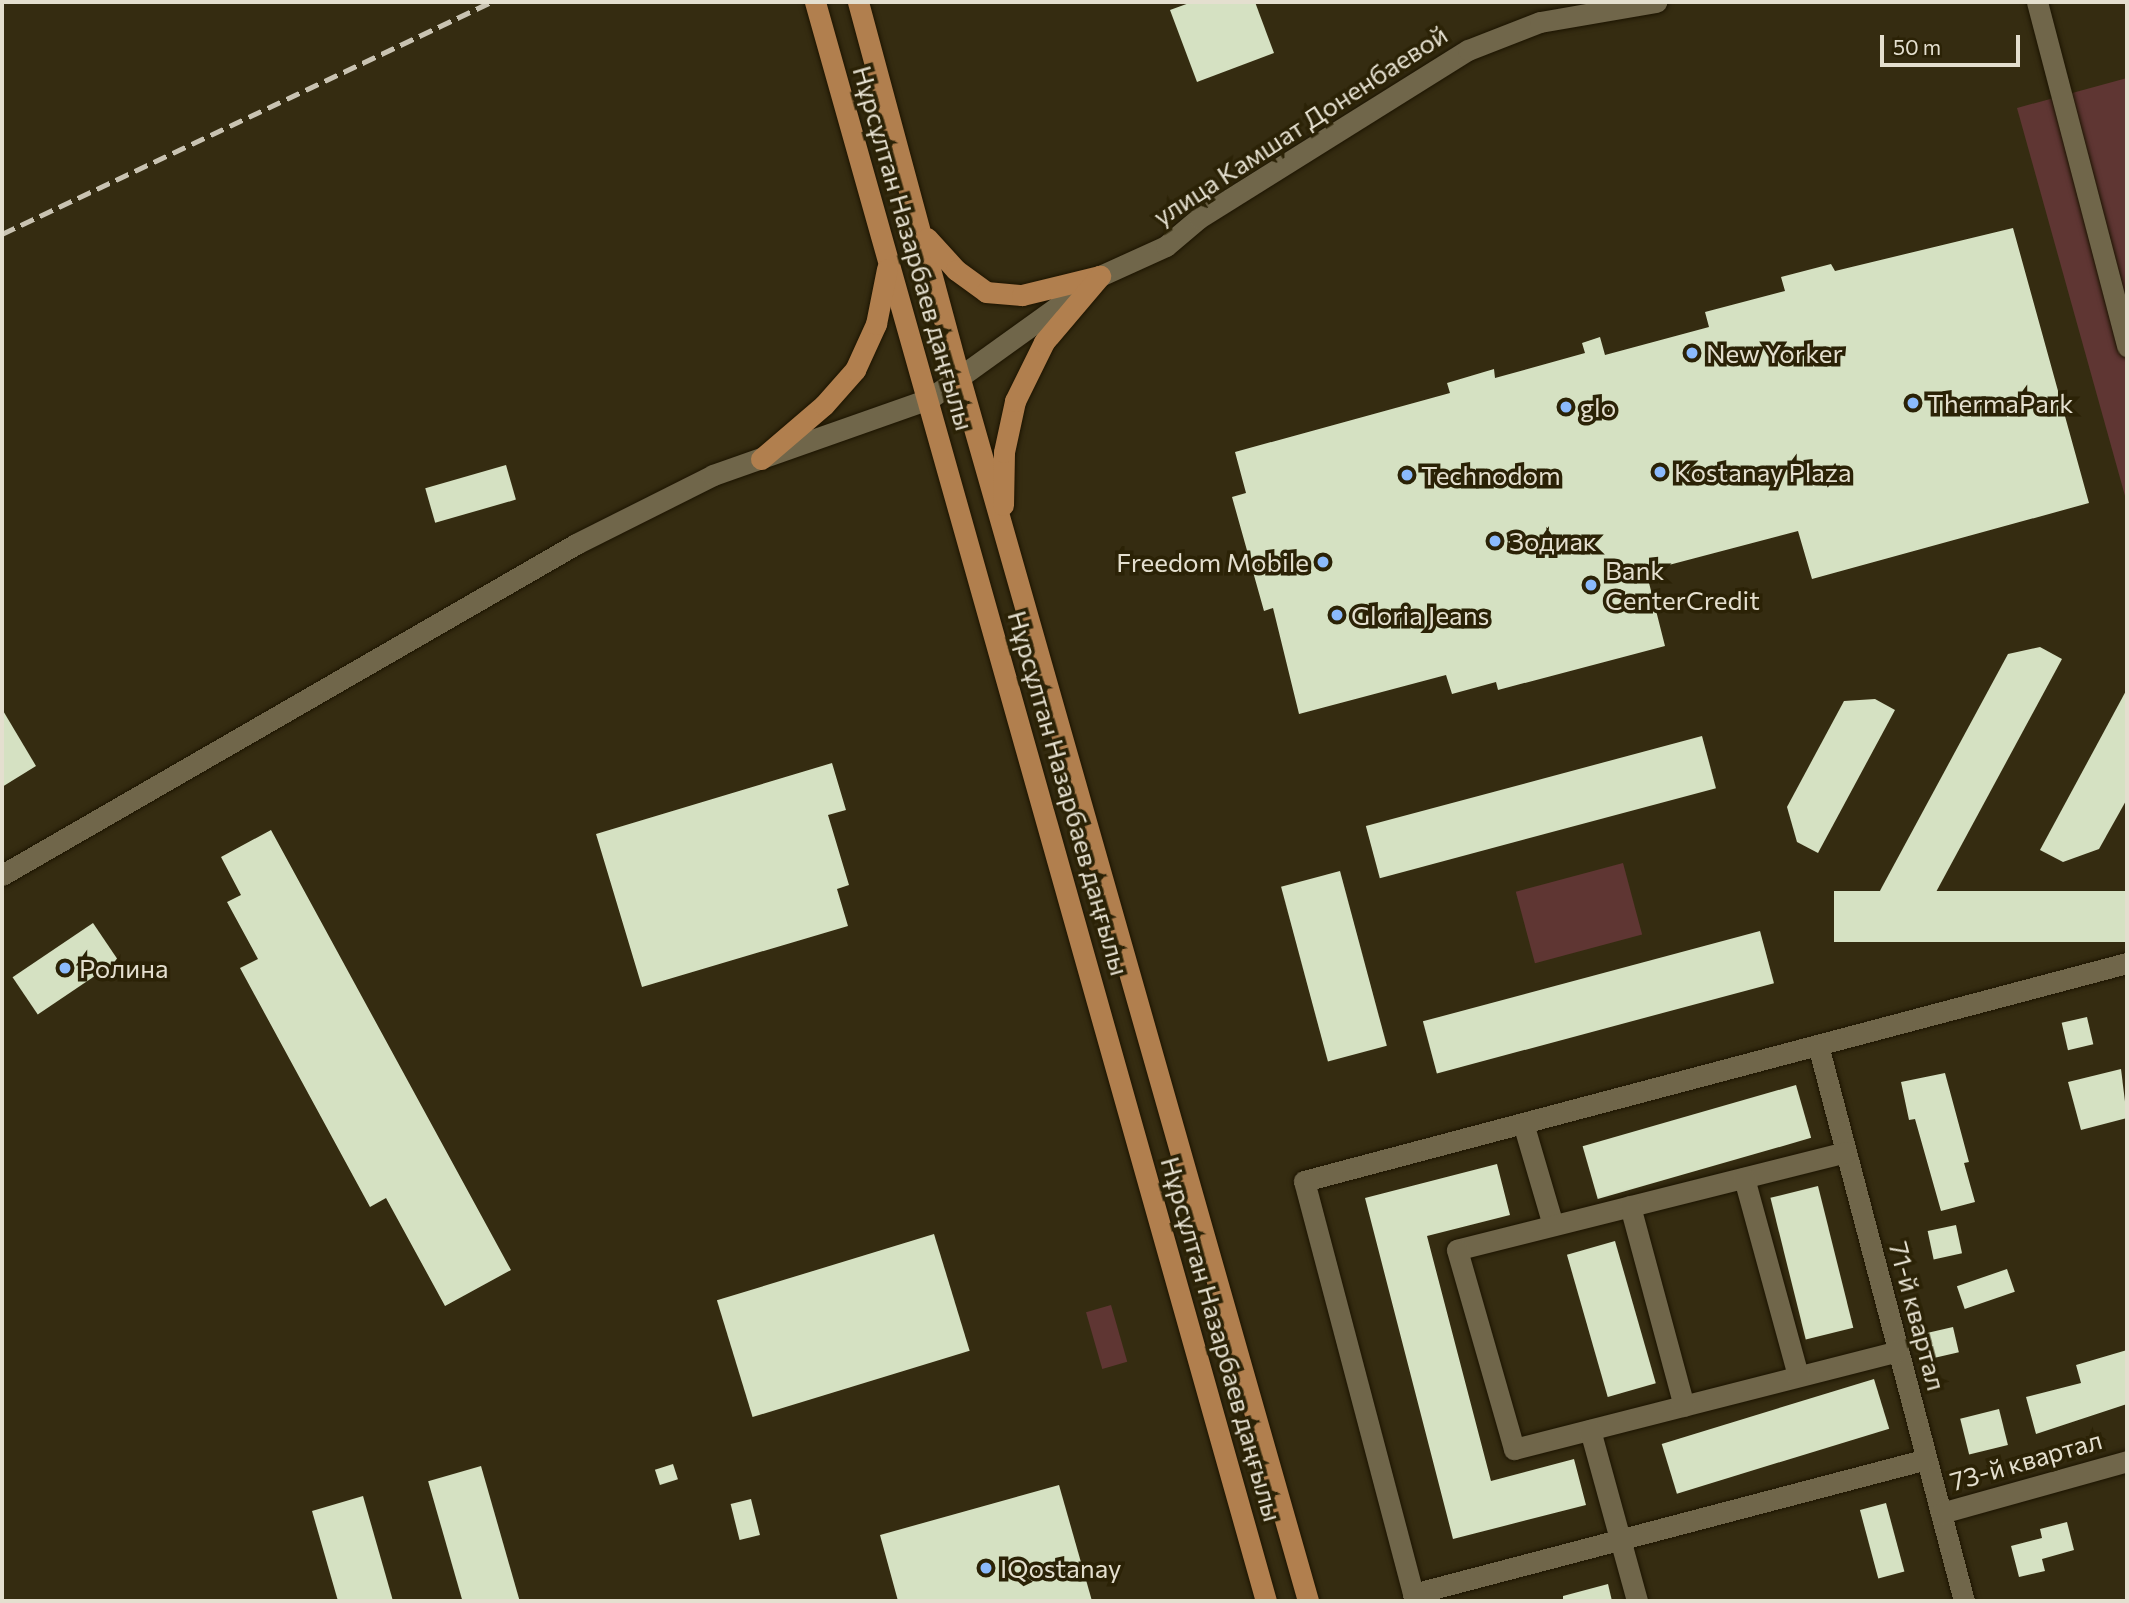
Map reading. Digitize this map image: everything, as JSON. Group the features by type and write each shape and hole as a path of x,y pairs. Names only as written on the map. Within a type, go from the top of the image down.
{"main road":[{"name":"Нұрсұлтан Назарбаев даңғылы","path":"815,2 1266,1601"},
{"name":"Нұрсұлтан Назарбаев даңғылы","path":"858,2 924,235 960,379 1308,1601"},
{"path":"924,235 956,270 986,292 1022,295 1100,276"},
{"path":"761,459 833,397 855,370 876,324 888,267"},
{"path":"1002,526 1004,452 1015,401 1044,342 1100,276"}],"street":[{"name":"улица Камшат Доненбаевой","path":"2,876 576,544 713,475 929,399 1100,276 1166,246 1199,218 1468,50 1540,22 1656,2"},
{"path":"2037,2 2127,346"},
{"path":"1927,1459 1620,1539 1414,1598 1304,1181 2127,963"},
{"name":"71-й квартал","path":"1818,1045 1964,1601"},
{"path":"1523,1124 1553,1225"},
{"path":"1846,1152 1457,1250 1514,1449 1898,1351"},
{"path":"1744,1178 1798,1376"},
{"path":"1630,1206 1684,1406"},
{"path":"1590,1430 1637,1601"},
{"name":"73-й квартал","path":"1941,1513 2127,1461"}],"shaded area":[{"path":"2127,78 2127,503 2017,108"},
{"path":"1623,863 1642,934 1535,963 1516,892"},
{"path":"1111,1305 1127,1362 1102,1369 1086,1312"}],"building":[{"path":"1192,2 1255,2 1274,53 1197,82 1170,10"},
{"name":"Kostanay Plaza","path":"2013,228 2089,503 1812,579 1798,531 1646,571 1665,646 1498,690 1496,682 1452,694 1446,675 1299,714 1273,608 1264,611 1232,497 1246,493 1235,452 1450,393 1447,383 1494,369 1495,378 1585,353 1582,343 1600,337 1605,355 1709,327 1705,312 1785,291 1781,277 1831,264 1835,271"},
{"path":"506,465 516,500 435,523 425,488"},
{"path":"2040,647 2062,659 1929,905 1896,911 1875,900 2008,654"},
{"path":"2127,689 2127,799 2099,849 2063,862 2040,850"},
{"path":"1875,699 1895,710 1818,853 1797,842 1787,807 1844,701"},
{"path":"2,709 36,766 2,787"},
{"path":"1702,736 1716,788 1380,878 1366,826"},
{"path":"832,763 846,810 828,815 849,885 837,889 848,926 642,987 596,834"},
{"path":"271,830 511,1270 445,1306 386,1198 370,1207 240,968 258,959 227,902 241,895 221,857"},
{"path":"1340,871 1387,1046 1328,1062 1281,887"},
{"path":"1834,891 2127,891 2127,942 1834,942"},
{"name":"Ролина","path":"93,923 118,960 38,1015 13,977"},
{"path":"1760,931 1774,983 1437,1073 1423,1021"},
{"path":"2087,1017 2093,1044 2068,1050 2062,1023"},
{"path":"2121,1069 2127,1118 2081,1130 2068,1082"},
{"path":"1945,1073 1969,1162 1964,1163 1975,1202 1941,1211 1915,1119 1909,1120 1901,1082"},
{"path":"1796,1085 1811,1138 1598,1199 1583,1146"},
{"path":"1497,1164 1510,1215 1427,1236 1491,1481 1574,1459 1586,1505 1453,1539 1365,1198"},
{"path":"1818,1186 1853,1328 1806,1340 1770,1198"},
{"path":"1956,1225 1962,1253 1934,1259 1928,1231"},
{"path":"934,1234 970,1351 753,1417 717,1300"},
{"path":"1615,1241 1656,1383 1608,1397 1567,1255"},
{"path":"2007,1269 2015,1292 1965,1309 1957,1286"},
{"path":"1953,1327 1959,1352 1931,1359 1925,1334"},
{"path":"2127,1350 2127,1404 2036,1434 2026,1397 2081,1383 2076,1365"},
{"path":"1874,1379 1889,1429 1677,1494 1662,1444"},
{"path":"1999,1409 2008,1445 1969,1455 1960,1419"},
{"path":"673,1464 678,1479 660,1485 655,1470"},
{"path":"481,1466 520,1601 462,1601 428,1481"},
{"name":"IQostanay","path":"1059,1485 1092,1601 898,1601 880,1535"},
{"path":"363,1496 393,1601 338,1601 312,1511"},
{"path":"751,1499 760,1535 740,1540 731,1504"},
{"path":"1886,1503 1904,1572 1878,1579 1860,1510"},
{"path":"2067,1522 2074,1550 2042,1559 2045,1571 2019,1577 2011,1546 2042,1538 2040,1529"},
{"path":"1608,1584 1612,1601 1563,1601 1563,1596"}],"railway":[{"path":"2,234 491,2"}],"place":[{"name":"New Yorker","path":"1692,353"},
{"name":"ThermaPark","path":"1913,403"},
{"name":"glo","path":"1566,407"},
{"name":"Kostanay Plaza","path":"1660,472"},
{"name":"Technodom","path":"1407,475"},
{"name":"Зодиак","path":"1495,541"},
{"name":"Freedom Mobile","path":"1323,562"},
{"name":"Bank CenterCredit","path":"1591,585"},
{"name":"Gloria Jeans","path":"1337,615"},
{"name":"Ролина","path":"65,968"},
{"name":"IQostanay","path":"986,1568"}]}
